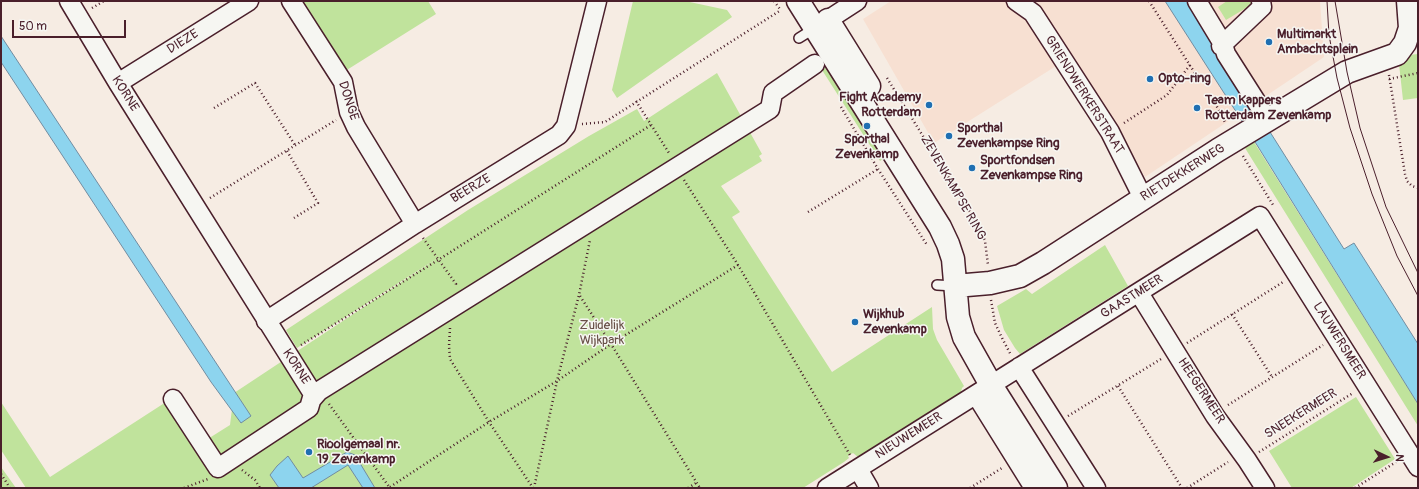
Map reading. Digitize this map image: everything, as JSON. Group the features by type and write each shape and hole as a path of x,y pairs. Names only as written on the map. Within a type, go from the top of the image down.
{"main road":[{"name":"ZEVENKAMPSE RING","path":"816,1 830,16 963,240 968,260 963,285 971,306 974,325 997,381 1056,488"},
{"path":"1408,1 1412,42"},
{"name":"ZEVENKAMPSE RING","path":"788,9 830,16"},
{"name":"RIETDEKKERWEG","path":"963,285 1020,276 1238,138 1346,72 1388,69 1397,54 1412,42"},
{"name":"ZEVENKAMPSE RING","path":"997,381 1073,488"}],"street":[{"name":"KORNE","path":"69,1 118,83 266,321 315,395 309,408 218,468 174,399"},
{"name":"DIEZE","path":"118,83 249,1"},
{"name":"DONGE","path":"291,1 343,82 349,112 356,127 419,230"},
{"path":"566,126 597,1"},
{"name":"GRIENDWERKERSTRAAT","path":"1016,1 1033,13 1110,132 1143,198"},
{"path":"1197,1 1223,48 1268,120"},
{"path":"1223,48 1262,7 1261,1"},
{"path":"315,395 594,218 770,109 773,93 815,64"},
{"name":"BEERZE","path":"266,321 419,230 560,135 566,126"},
{"name":"GAASTMEER","path":"997,381 1260,216"},
{"name":"LAUWERSMEER","path":"1260,216 1414,460"},
{"name":"HEEGERMEER","path":"1138,293 1214,414 1245,456 1265,488"},
{"name":"NIEUWEMEER","path":"827,488 997,381"},
{"name":"ZEVENKAMPSE RING","path":"997,381 1016,459 1034,488"},
{"name":"ZEVENKAMPSE RING","path":"997,381 1096,488"},
{"path":"858,469 870,488"}],"path":[{"path":"566,126 605,122 636,101 788,9 774,1"},
{"path":"1149,1 1198,78"},
{"path":"1110,132 1167,95 1190,65"},
{"path":"1418,73 1388,69 1405,174 1412,186 1418,188"},
{"name":"ZEVENKAMPSE RING","path":"884,74 978,225 985,241 963,285 991,304 995,323 1003,340 997,381"},
{"path":"214,108 255,83 295,146"},
{"path":"636,101 738,265 858,469"},
{"path":"839,103 929,249"},
{"path":"1215,103 1238,138"},
{"path":"196,207 349,112"},
{"path":"300,346 651,125"},
{"path":"287,151 318,203 294,218"},
{"path":"808,212 878,168"},
{"path":"533,488 556,381 579,295 594,218"},
{"path":"419,230 438,260 456,284 452,293 449,346 450,359 489,422 533,488"},
{"path":"315,395 390,488 489,422 738,265"},
{"path":"579,295 700,488"},
{"path":"1232,314 1272,377"},
{"path":"1214,414 1335,337"},
{"name":"SNEEKERMEER","path":"1187,488 1366,385"},
{"path":"1118,386 1182,488"},
{"path":"970,488 1016,459"},
{"path":"1355,488 1414,460"},
{"path":"1,474 10,488"},
{"path":"254,480 260,488"},
{"path":"688,488 696,483"}],"shaded area":[{"path":"891,1 1320,1 1324,57 1145,177 1072,56 934,143 863,19"}],"green space":[{"path":"305,1 428,1 436,14 342,73 299,5"},
{"path":"633,1 685,1 727,10 732,17 617,98 612,90"},
{"path":"1227,1 1256,2 1226,20 1218,7"},
{"path":"1418,54 1418,98 1403,100 1399,64 1409,55"},
{"path":"827,67 884,158 880,161 822,70"},
{"name":"Zuidelijk Wijkpark","path":"717,73 762,154 759,156 762,161 721,186 740,212 732,217 832,372 932,307 933,329 937,340 964,386 961,392 858,457 853,453 848,456 849,458 844,462 803,488 26,488 1,450 1,402 50,477 166,402 195,447 230,425 234,393 444,254 297,348 286,330 468,210 589,136 637,109 644,121"},
{"path":"1254,142 1418,404 1418,426 1245,148"},
{"path":"1105,245 1128,286 1020,354 1004,330 997,306 1026,289 1032,294"},
{"path":"1356,397 1395,459 1351,488 1292,488 1269,451"},
{"path":"1,467 16,488 1,488"}],"water":[{"path":"1165,1 1189,1 1259,109 1270,132 1344,249 1354,243 1418,344 1418,404 1242,121"},
{"path":"1,36 251,416 241,423 211,382 1,62"},
{"path":"347,452 355,455 375,488 363,488 348,465 311,488 279,488 270,475 288,456 303,478"}],"tram line":[{"path":"1327,1 1329,35 1337,78 1350,128 1372,194 1397,256 1418,296"},
{"path":"1335,1 1347,72 1360,128 1386,207 1418,273"}],"place":[{"name":"Multimarkt Ambachtsplein","path":"1269,42"},
{"name":"Opto-ring","path":"1150,79"},
{"name":"Fight Academy Rotterdam","path":"929,105"},
{"name":"Team Kappers Rotterdam Zevenkamp","path":"1197,108"},
{"name":"Sporthal Zevenkamp","path":"867,126"},
{"name":"Sporthal Zevenkampse Ring","path":"949,136"},
{"name":"Sportfondsen Zevenkampse Ring","path":"972,168"},
{"name":"Wijkhub Zevenkamp","path":"855,322"},
{"name":"Rioolgemaal nr. 19 Zevenkamp","path":"309,452"}]}
